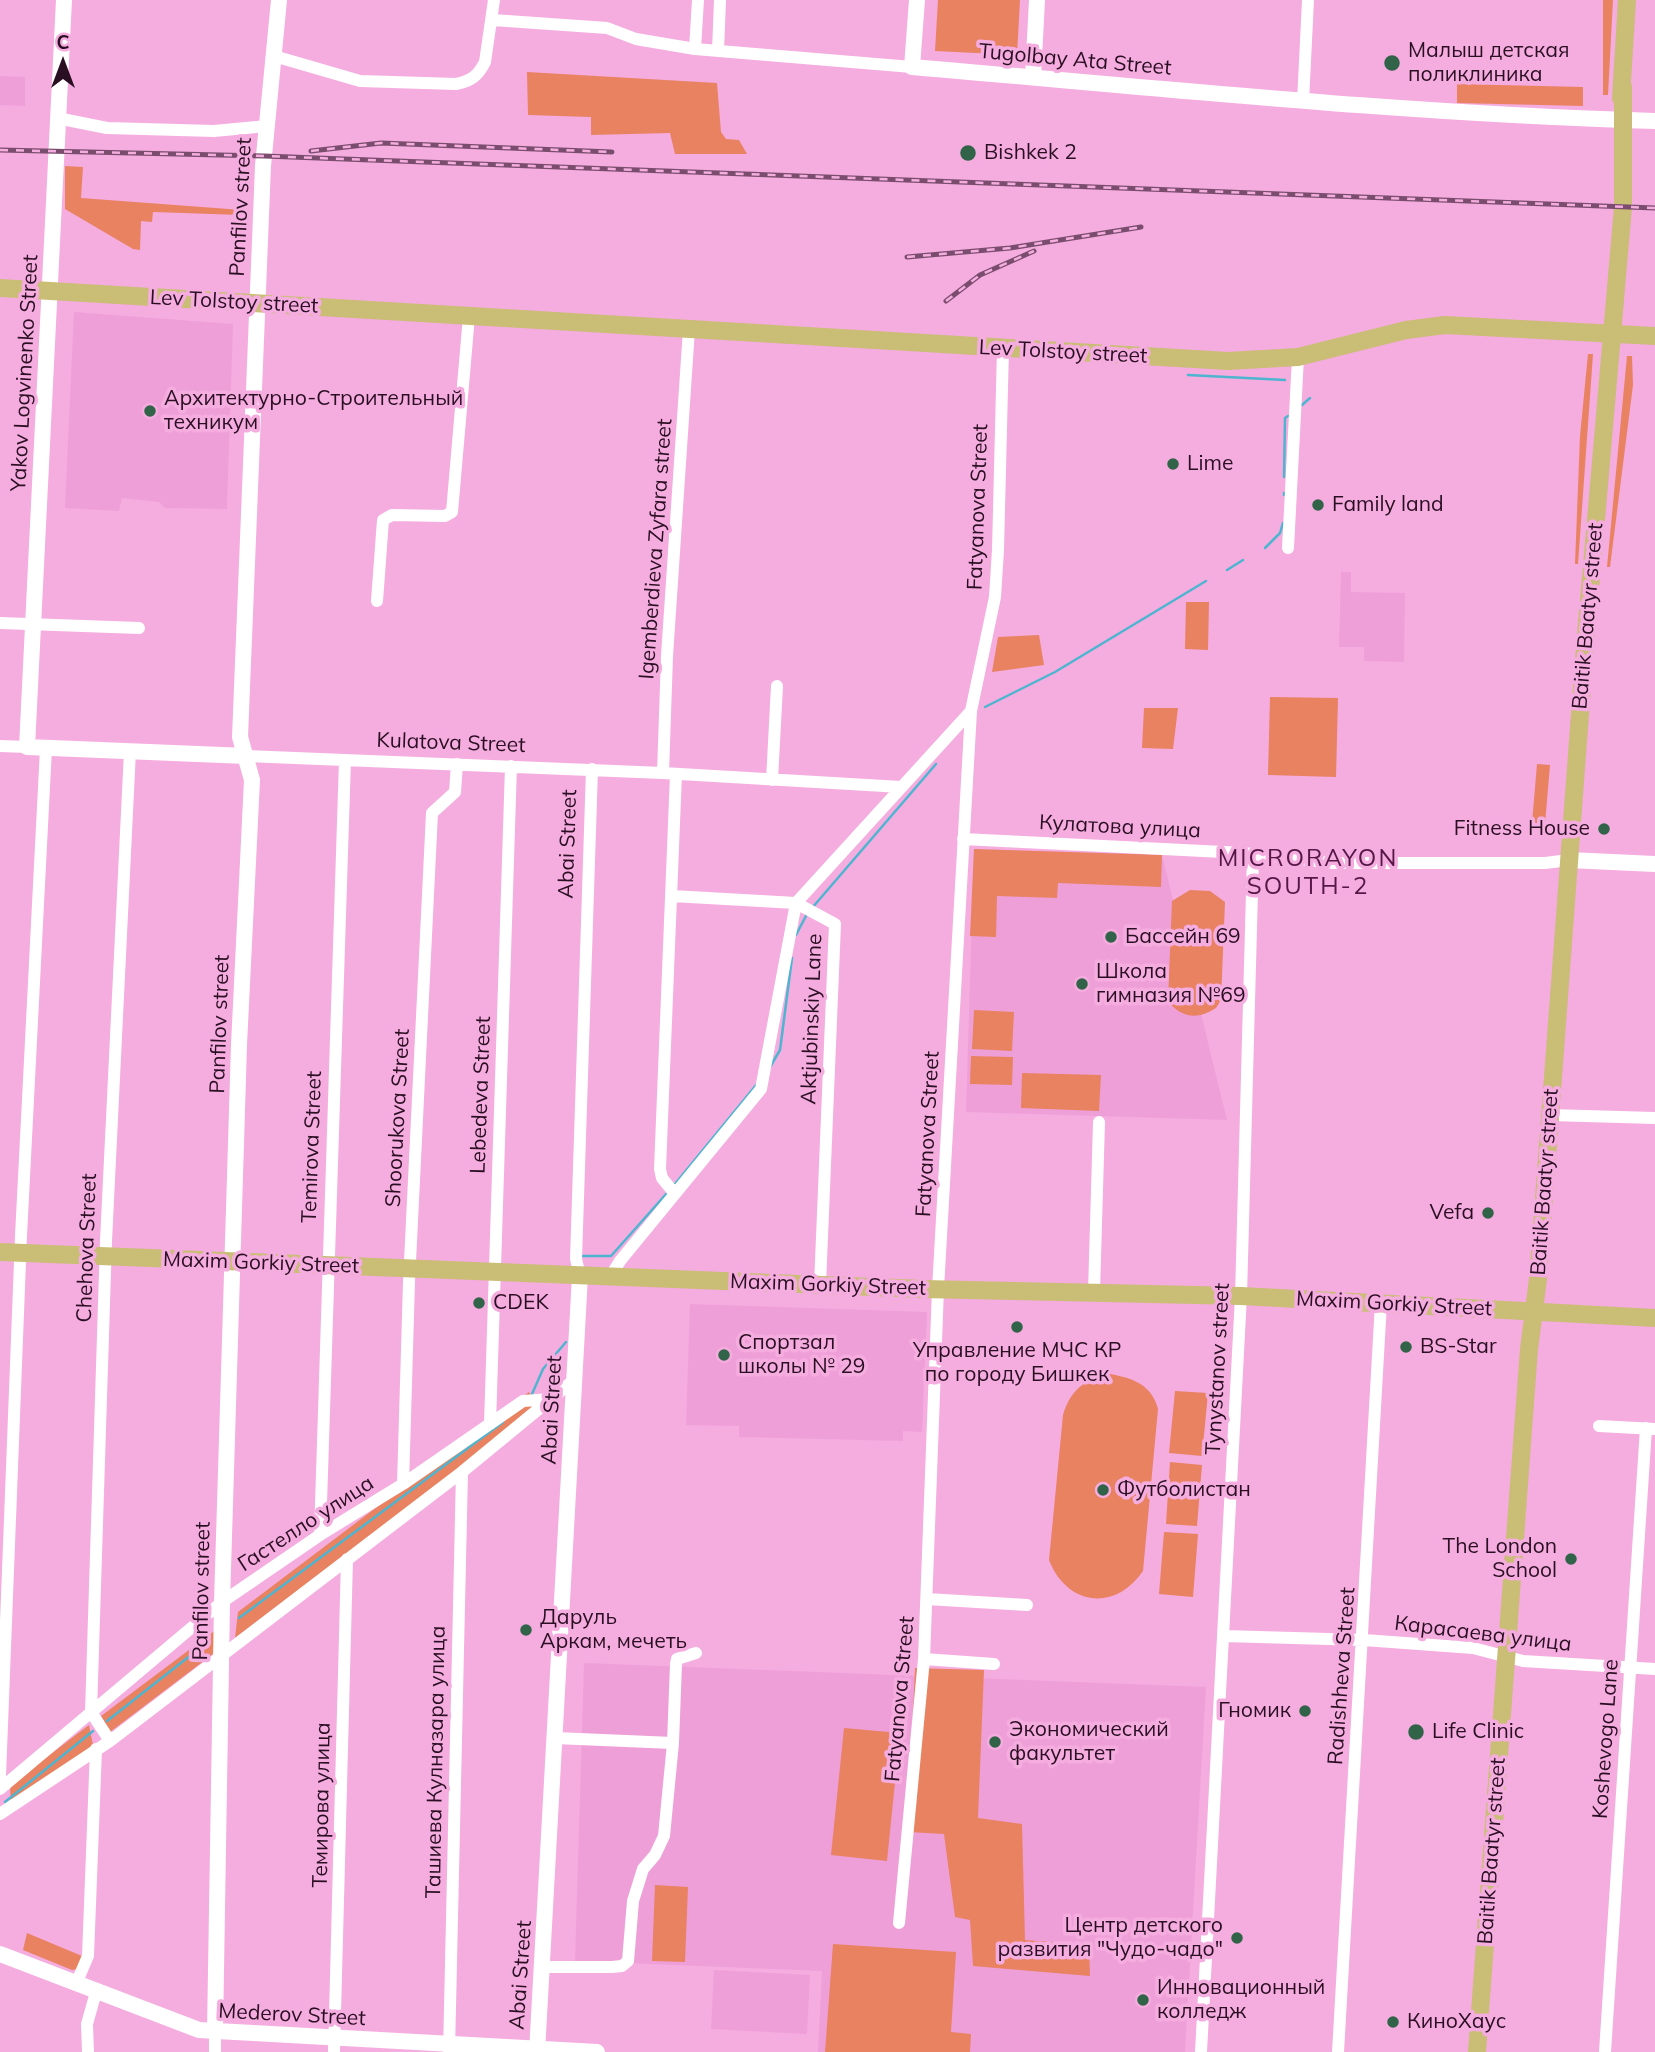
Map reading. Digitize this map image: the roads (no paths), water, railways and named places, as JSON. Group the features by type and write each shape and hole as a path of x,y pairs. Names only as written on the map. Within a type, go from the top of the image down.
{"main road":[{"name":"Baitik Baatyr street","path":"1477,2052 1532,1311 1538,1279 1614,311 1611,207 1623,87 1627,0"},
{"name":"Lev Tolstoy street","path":"0,288 1228,361 1298,357 1428,326 1652,335"},
{"name":"Maxim Gorkiy Street","path":"0,1252 820,1285 1241,1296 1655,1318"}],"street":[{"name":"Yakov Logvinenko Street","path":"27,747 64,0"},
{"name":"Panfilov street","path":"215,2052 222,1602 239,1045 252,780 240,737 267,126 279,0"},
{"path":"274,56 360,80 456,84 474,78 481,71 493,19 494,0"},
{"path":"695,49 698,0"},
{"path":"718,51 720,0"},
{"path":"912,67 917,0"},
{"path":"1033,77 1037,0"},
{"path":"1303,102 1308,0"},
{"name":"Tugolbay Ata Street","path":"493,19 607,28 636,39 695,49 1303,102 1589,120 1654,121"},
{"path":"58,118 107,128 214,131 267,126"},
{"path":"377,601 383,520 391,515 445,516 452,512 468,316"},
{"name":"Igemberdieva Zyfara street","path":"675,1194 662,1178 660,1169 672,896 666,663 689,329"},
{"name":"Fatyanova Street","path":"899,1923 924,1659 938,1289 962,839 971,711 995,597 1003,348"},
{"path":"1289,548 1298,357"},
{"path":"0,623 139,628"},
{"path":"772,780 777,686"},
{"path":"610,1277 761,1089 796,903 971,711"},
{"name":"Kulatova Street","path":"0,746 592,769 901,788"},
{"path":"0,1776 20,1253 46,748"},
{"name":"Chehova Street","path":"91,1712 106,1256 130,751"},
{"name":"Temirova Street","path":"320,1535 345,760"},
{"name":"Shoorukova Street","path":"403,1485 409,1269 432,814 456,792 457,764"},
{"name":"Lebedeva Street","path":"490,1424 511,766"},
{"name":"Abai Street","path":"537,2050 544,1967 580,1276 576,1259 592,769"},
{"name":"Кулатова улица","path":"962,839 1253,855 1334,863 1545,863 1569,860"},
{"name":"Tynystanov street","path":"1200,2052 1241,1296 1253,855"},
{"path":"1569,860 1655,864"},
{"name":"Aktjubinskiy Lane","path":"672,896 796,903 835,924 820,1285"},
{"path":"1550,1115 1655,1118"},
{"path":"1094,1292 1099,1122"},
{"name":"Radishheva Street","path":"1338,2052 1364,1640 1381,1303"},
{"name":"Гастелло улица","path":"0,1814 110,1741 462,1472 575,1380"},
{"name":"Гастелло улица","path":"0,1789 222,1602 320,1535 403,1485 523,1401 551,1399"},
{"path":"1599,1426 1650,1429"},
{"name":"Koshevogo Lane","path":"1605,2052 1630,1668 1650,1429"},
{"name":"Ташиева Кулназара улица","path":"449,2048 462,1472"},
{"name":"Темирова улица","path":"334,2045 347,1559"},
{"path":"926,1600 1027,1605"},
{"name":"Карасаева улица","path":"1223,1636 1364,1640 1473,1648 1506,1658 1655,1670"},
{"path":"544,1967 612,1967 622,1966 628,1961 633,1901 643,1869 664,1836 673,1743 677,1659 696,1653"},
{"path":"924,1659 994,1664"},
{"path":"91,1712 110,1741"},
{"path":"555,1738 673,1743"},
{"path":"75,1984 88,1956 96,1749"},
{"name":"Mederov Street","path":"0,1954 192,2029 334,2045 597,2052"},
{"path":"88,2052 87,2024 96,1992"}],"waterway":[{"path":"1188,375 1285,380"},
{"path":"1302,405 1310,398"},
{"path":"1284,477 1285,418 1288,416"},
{"path":"1265,548 1280,533 1283,523"},
{"path":"1227,570 1243,560"},
{"path":"985,707 1055,672 1206,581"},
{"path":"812,908 936,764"},
{"path":"796,935 807,914"},
{"path":"770,1067 780,1050 792,958"},
{"path":"675,1184 757,1084"},
{"path":"582,1256 611,1256 667,1193"},
{"path":"532,1394 543,1369 566,1342"},
{"path":"239,1618 503,1422"},
{"path":"107,1721 205,1644"},
{"path":"5,1802 93,1731"}],"railway":[{"path":"311,151 381,143 612,152"},
{"path":"0,150 264,156 1655,208"},
{"path":"907,257 1010,248 1141,227"},
{"path":"946,301 980,275 1034,251"}],"place":[{"name":"Малыш детская поликлиника","path":"1392,63"},
{"name":"Bishkek 2","path":"968,153"},
{"name":"Архитектурно-Строительный техникум","path":"150,411"},
{"name":"Lime","path":"1173,464"},
{"name":"Family land","path":"1318,505"},
{"name":"Fitness House","path":"1604,829"},
{"name":"Бассейн 69","path":"1111,937"},
{"name":"Школа гимназия №69","path":"1082,984"},
{"name":"Vefa","path":"1488,1213"},
{"name":"CDEK","path":"479,1303"},
{"name":"Управление МЧС КР по городу Бишкек","path":"1017,1327"},
{"name":"BS-Star","path":"1406,1347"},
{"name":"Спортзал школы № 29","path":"724,1355"},
{"name":"Футболистан","path":"1103,1490"},
{"name":"The London School","path":"1571,1559"},
{"name":"Даруль Аркам, мечеть","path":"526,1630"},
{"name":"Гномик","path":"1305,1711"},
{"name":"Life Clinic","path":"1416,1732"},
{"name":"Экономический факультет","path":"995,1742"},
{"name":"Центр детского развития \"Чудо-чадо\"","path":"1237,1938"},
{"name":"Инновационный колледж","path":"1143,2000"},
{"name":"КиноХаус","path":"1393,2022"}],"district":[{"name":"MICRORAYON SOUTH-2","path":"1308,873"}]}
